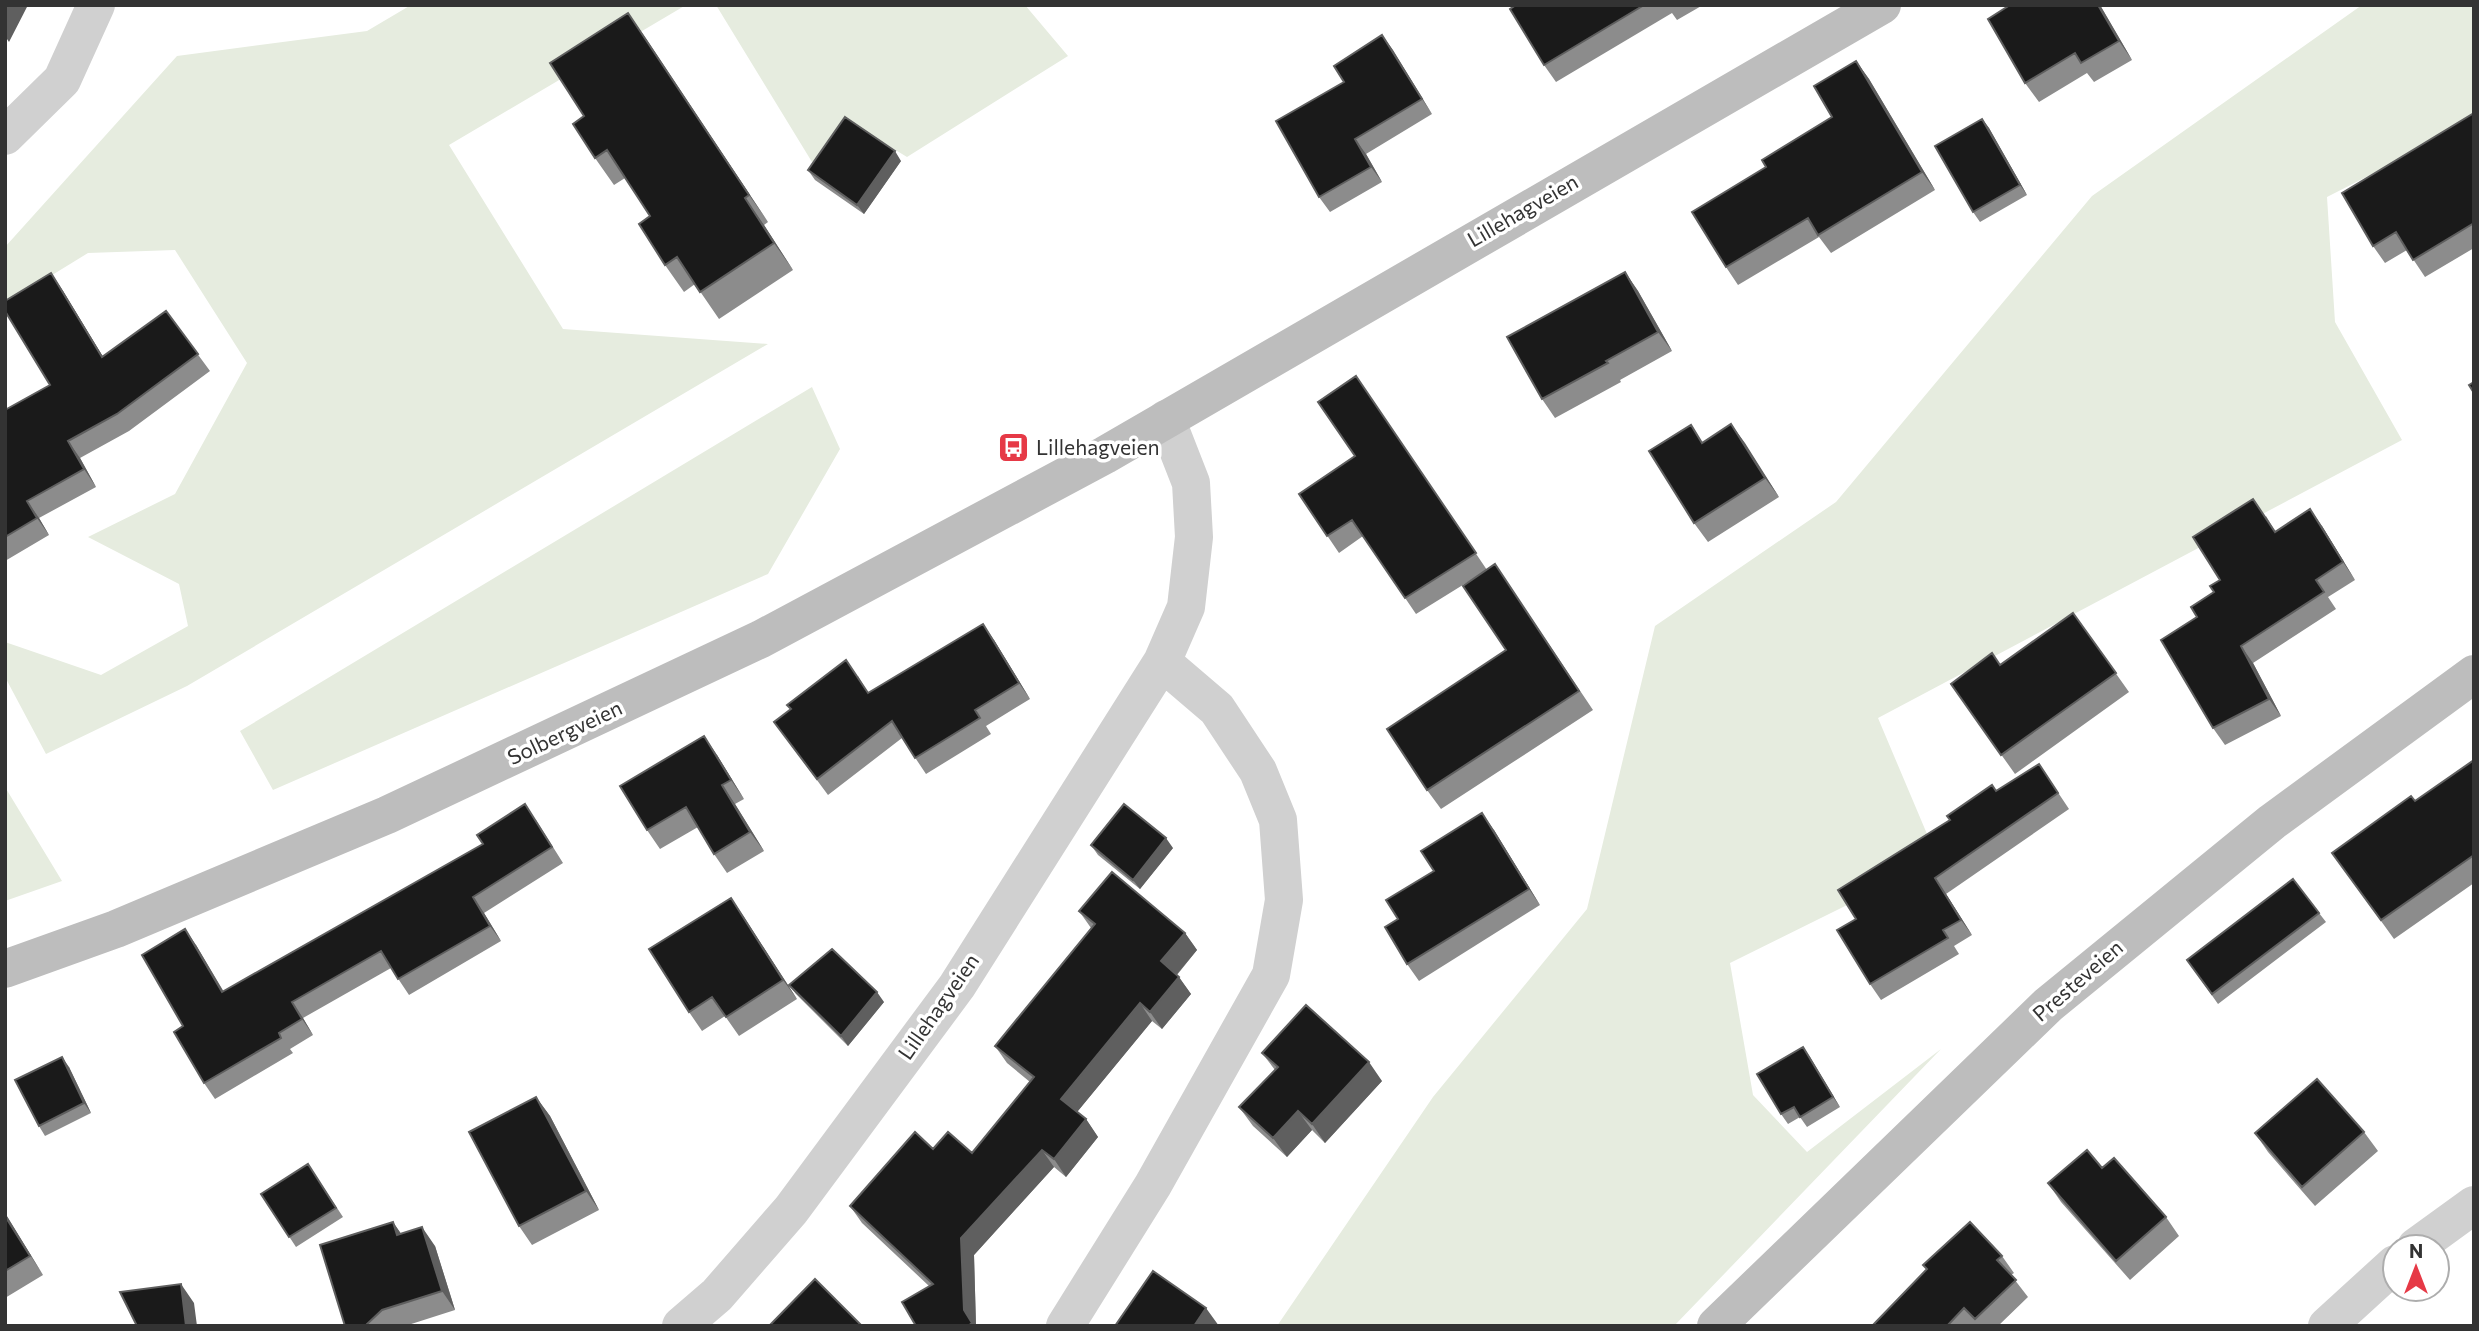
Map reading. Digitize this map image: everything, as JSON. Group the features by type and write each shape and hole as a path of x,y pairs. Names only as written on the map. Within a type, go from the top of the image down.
{"street":[{"path":"5,136 62,80 96,5"},
{"name":"Lillehagveien","path":"1105,455 1882,5"},
{"name":"Lillehagveien","path":"681,1326 718,1295 791,1210 957,986 1163,662 1186,607 1194,537 1191,483 1166,419"},
{"name":"Solbergveien","path":"5,969 116,929 210,890 387,815 581,726 761,639 1105,455"},
{"path":"1065,1326 1160,1174 1271,975 1284,900 1278,820 1258,771 1216,709 1163,662"},
{"name":"Presteveien","path":"1716,1326 2048,1005 2272,822 2474,674"},
{"path":"2435,1233 2474,1205"},
{"path":"2327,1326 2381,1277"}],"shaded area":[{"path":"411,5 686,5 449,145 563,329 768,344 187,686 46,754 5,677 5,642 101,675 188,626 179,584 88,537 175,494 247,363 175,250 88,253 5,304 5,247 177,56 367,31"},
{"path":"716,5 1025,5 1068,56 907,157 856,126 823,180"},
{"path":"2362,5 2474,5 2474,122 2327,197 2335,322 2402,440 1878,718 1938,860 1730,963 1753,1095 1807,1152 1941,1049 1674,1326 1277,1326 1433,1097 1587,909 1655,626 1836,502 2092,196"},
{"path":"812,387 840,449 768,574 273,790 240,731"},
{"path":"5,787 62,881 5,901"}],"building":[{"path":"1516,5 1644,5 1544,65 1510,9"},
{"path":"2010,5 2098,5 2119,41 2081,63 2075,53 2025,83 1988,19"},
{"path":"628,13 749,195 745,198 774,243 700,292 677,257 665,265 639,224 650,216 607,150 595,158 573,124 584,116 550,63"},
{"path":"1382,35 1422,99 1355,139 1371,167 1319,197 1276,121 1344,82 1334,66"},
{"path":"1856,61 1922,172 1818,235 1808,218 1726,267 1692,212 1766,167 1762,160 1832,117 1814,86"},
{"path":"2474,113 2474,223 2413,260 2396,232 2373,246 2342,193"},
{"path":"845,117 895,151 857,205 808,170"},
{"path":"1982,119 2020,185 1973,212 1935,146"},
{"path":"1625,272 1658,332 1542,399 1507,337"},
{"path":"51,273 102,357 166,311 198,354 117,414 68,441 84,469 27,501 37,518 5,537 5,410 50,385 5,311 5,301"},
{"path":"1356,376 1476,553 1405,598 1352,520 1327,536 1299,494 1355,456 1318,402"},
{"path":"1731,424 1765,478 1694,523 1649,451 1691,425 1702,443"},
{"path":"2253,499 2275,532 2310,509 2343,562 2316,580 2324,592 2241,646 2269,699 2213,728 2161,640 2197,617 2191,607 2214,592 2210,586 2220,580 2193,537"},
{"path":"1495,564 1579,691 1427,790 1387,729 1506,650 1463,586"},
{"path":"2073,613 2116,673 2001,755 1951,684 1992,653 2000,665"},
{"path":"983,624 1019,683 975,710 980,718 915,758 892,721 817,779 774,722 791,709 787,705 846,660 868,693"},
{"path":"704,736 731,780 722,785 750,832 714,854 686,807 647,830 620,786"},
{"path":"2474,760 2474,855 2381,920 2332,853 2411,796 2415,801"},
{"path":"2039,764 2058,793 1935,878 1961,920 1943,930 1948,938 1870,984 1837,930 1856,919 1838,890 1950,820 1947,816 1992,785 1996,791"},
{"path":"525,804 552,847 473,897 490,926 398,979 381,951 292,1002 302,1019 279,1033 281,1038 204,1083 174,1032 183,1026 142,955 185,929 222,992 483,844 477,835"},
{"path":"1124,804 1166,838 1133,880 1091,845"},
{"path":"1482,813 1529,889 1407,964 1385,927 1398,919 1386,900 1434,871 1421,851"},
{"path":"1112,872 1185,933 1161,961 1179,977 1150,1012 1140,1003 1061,1099 1086,1119 1054,1159 1042,1150 961,1238 964,1310 972,1323 968,1326 916,1326 902,1302 933,1284 850,1206 915,1132 933,1149 948,1132 972,1153 1034,1077 995,1046 1095,924 1079,911"},
{"path":"2293,879 2319,913 2212,994 2187,960"},
{"path":"731,898 783,980 726,1017 712,997 689,1012 649,949"},
{"path":"832,949 877,992 841,1036 789,985"},
{"path":"1306,1005 1369,1062 1312,1124 1298,1111 1273,1138 1239,1107 1278,1067 1262,1053"},
{"path":"1803,1047 1833,1097 1800,1117 1794,1107 1781,1114 1757,1074"},
{"path":"62,1057 84,1103 39,1126 15,1080"},
{"path":"2317,1079 2364,1132 2302,1187 2255,1133"},
{"path":"536,1097 586,1191 519,1226 469,1132"},
{"path":"2087,1150 2102,1168 2114,1158 2166,1217 2116,1261 2048,1183"},
{"path":"308,1164 336,1208 289,1237 261,1194"},
{"path":"5,1216 30,1256 5,1271"},
{"path":"393,1222 397,1235 422,1227 442,1291 382,1310 365,1326 345,1326 320,1245"},
{"path":"1970,1222 2002,1256 1997,1260 2016,1280 1975,1319 1964,1308 1947,1326 1872,1326 1927,1269 1923,1265"},
{"path":"1153,1271 1206,1308 1194,1326 1115,1326"},
{"path":"815,1279 862,1326 769,1326"},
{"path":"181,1284 186,1326 137,1326 120,1292"}],"place":[{"name":"Lillehagveien","path":"1013,448"}]}
